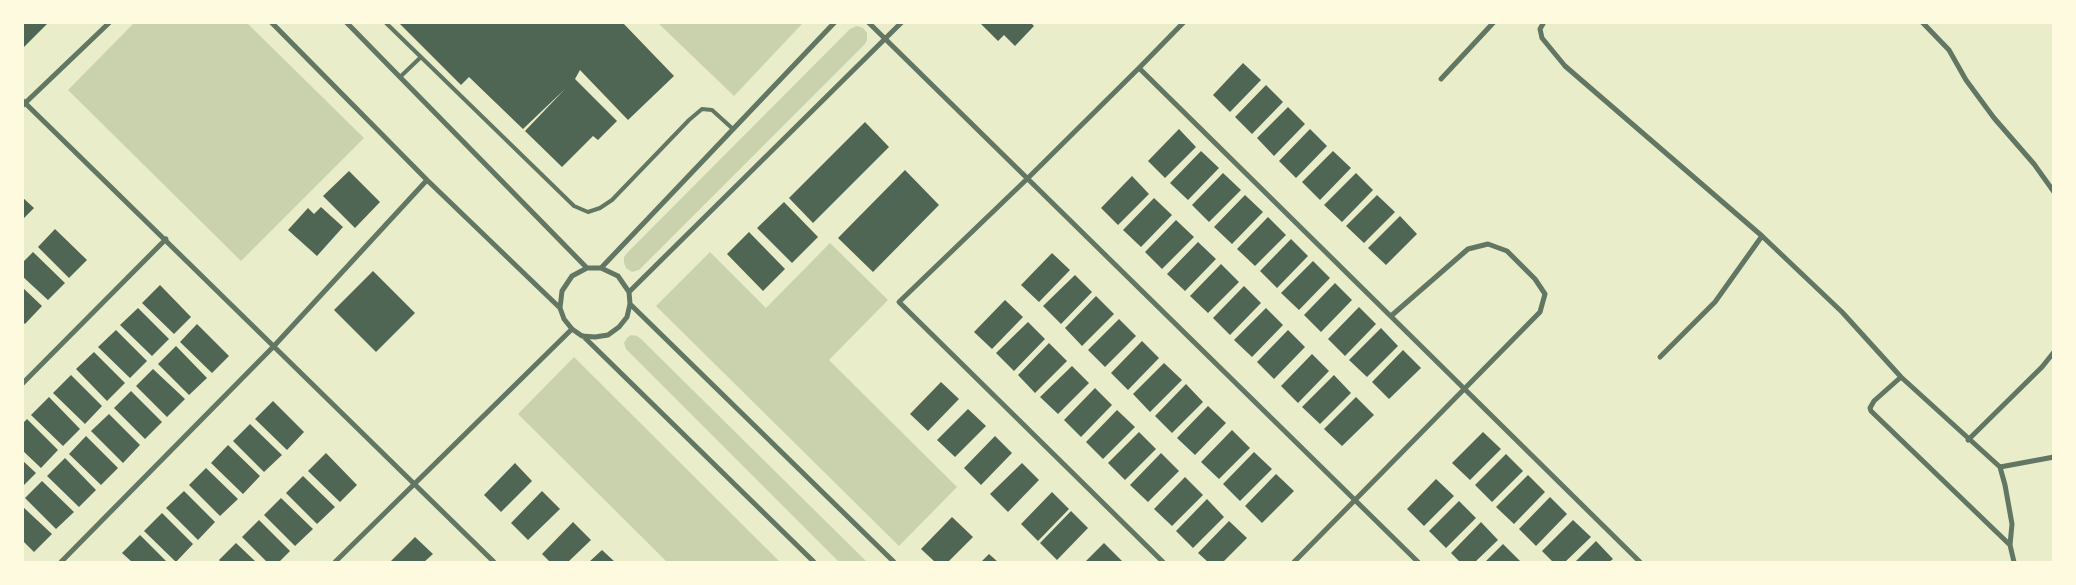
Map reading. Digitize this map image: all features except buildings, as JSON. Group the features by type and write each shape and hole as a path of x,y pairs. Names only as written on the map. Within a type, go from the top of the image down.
{"street":[{"path":"110,22 24,103 166,239 494,562"},
{"path":"271,22 428,180 560,308 564,319 572,329 582,336 814,562"},
{"path":"346,22 587,268"},
{"path":"601,268 835,22"},
{"path":"868,22 1418,562"},
{"path":"628,292 902,22"},
{"path":"1163,562 899,302 1028,178 1184,22"},
{"path":"1441,79 1494,22"},
{"path":"1544,22 1540,29 1542,38 1565,66 1762,236 1842,312 1900,377 2000,467 2006,485 2012,524 2010,545 2014,562"},
{"path":"1922,22 1949,50 1966,80 1983,103 2034,164 2054,192"},
{"path":"1139,68 1640,562"},
{"path":"61,562 274,346 428,180"},
{"path":"1660,357 1715,302 1762,236"},
{"path":"22,384 166,239"},
{"path":"1294,562 1540,312 1545,294 1536,279 1507,251 1488,244 1468,249 1391,316"},
{"path":"560,308 562,291 572,276 587,268 601,268 618,276 628,292 630,304 627,317 619,327 608,335 582,336"},
{"path":"630,304 894,562"},
{"path":"335,562 572,329"},
{"path":"1968,440 2042,367 2054,352"},
{"path":"1900,377 1874,401 1870,408 1871,411 2010,545"},
{"path":"2000,467 2054,457"}],"lane":[{"path":"386,23 574,206 588,212 600,208 612,200 689,120 702,109 712,110 734,129"},
{"path":"400,77 420,56"}],"green space":[{"path":"134,23 247,23 364,138 241,261 68,90"},
{"path":"658,23 803,23 734,96"},
{"path":"857,26 863,28 867,33 865,44 639,270 632,272 626,268 624,257 628,252 850,29"},
{"path":"830,243 888,300 829,360 957,487 899,546 656,306 710,252 766,308"},
{"path":"631,335 641,339 867,562 839,562 626,349 624,343"},
{"path":"574,357 780,562 667,562 518,414"}]}
